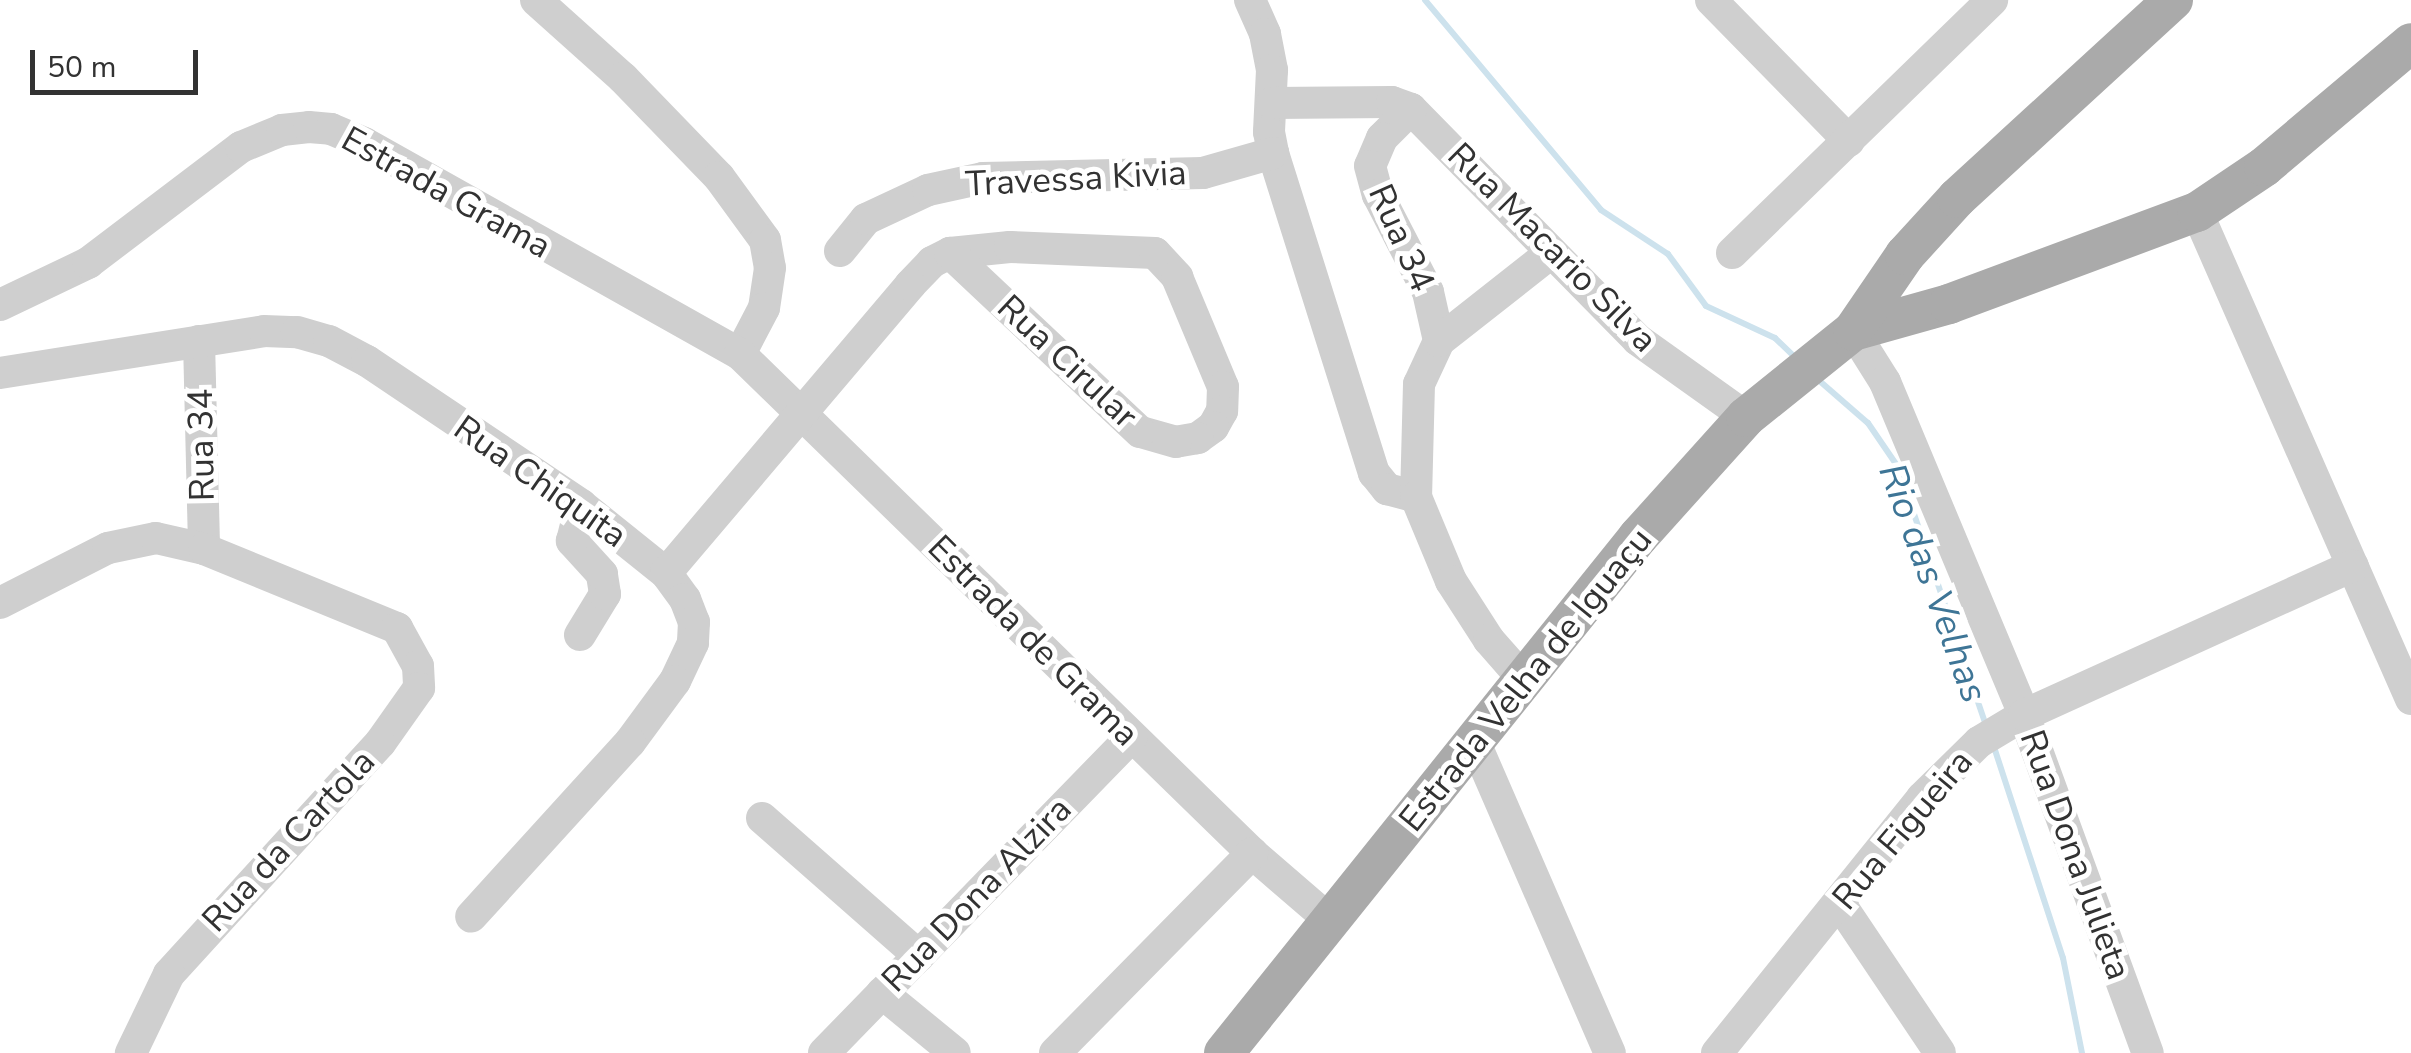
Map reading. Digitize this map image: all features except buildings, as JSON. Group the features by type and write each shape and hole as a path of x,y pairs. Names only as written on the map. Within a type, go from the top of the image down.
{"main road":[{"name":"Estrada Velha de Iguaçu","path":"1224,1053 1638,537 1746,417 1841,340 1905,255 1958,198 2173,0"},
{"name":"Estrada Velha de Iguaçu","path":"1841,340 2197,212 2264,167 2411,43"},
{"path":"1905,255 1905,272 1913,290 1928,300 1949,304"}],"street":[{"path":"536,0 623,78 705,163 750,215 765,240 770,268 764,308 740,354"},
{"path":"1250,0 1264,34 1273,153 1374,473 1387,489 1416,497 1452,581 1489,640 1524,681"},
{"path":"1711,0 1849,141"},
{"path":"1732,253 1992,0"},
{"path":"1272,103 1392,102 1411,109"},
{"name":"Rua Macario Silva","path":"1411,109 1638,340 1746,417"},
{"name":"Rua 34","path":"1411,109 1382,138 1372,153 1370,166 1378,195 1428,292 1439,340"},
{"name":"Estrada Grama","path":"0,305 88,262 241,147 282,130 308,127 331,129 364,143 740,354"},
{"name":"Travessa Kivia","path":"840,251 866,218 928,190 983,178 1203,173 1273,153"},
{"path":"2197,212 2411,699"},
{"name":"Rua Cirular","path":"1010,247 1155,253 1177,277 1222,387 1222,411 1213,427 1198,438 1176,442 1140,432 950,252 1010,247"},
{"path":"666,573 910,285 932,262 950,252"},
{"name":"Rua 34","path":"1416,497 1419,384 1439,340 1551,254"},
{"name":"Rua Chiquita","path":"0,373 264,331 297,332 329,341 367,361 581,506 666,573 685,599 694,622 694,643 675,681 630,742 471,917"},
{"name":"Rua Dona Julieta","path":"1841,340 1886,382 2148,1053"},
{"name":"Rua 34","path":"199,341 204,549"},
{"name":"Estrada de Grama","path":"740,354 1130,737 1252,853 1332,922"},
{"path":"580,636 605,594 602,574 572,541 581,506"},
{"name":"Rua 34","path":"0,603 76,561 137,540 156,538 204,549 397,628"},
{"name":"Rua Figueira","path":"1717,1053 1945,771 1979,742 2020,717 2353,566"},
{"name":"Rua da Cartola","path":"131,1053 169,974 218,916 316,817 380,743 419,688 418,666 397,628"},
{"name":"Rua Dona Alzira","path":"824,1053 1130,737"},
{"path":"1474,742 1610,1053"},
{"path":"762,818 919,956"},
{"path":"1056,1053 1252,853"},
{"path":"1840,904 1940,1053"},
{"path":"882,993 955,1053"}],"waterway":[{"name":"Rio das Velhas","path":"1425,0 1601,210 1668,254 1706,306 1775,338 1795,357"},
{"name":"Rio das Velhas","path":"1815,377 1868,423 1898,467 1986,726"},
{"name":"Rio das Velhas","path":"1994,747 2063,958 2082,1053"}]}
